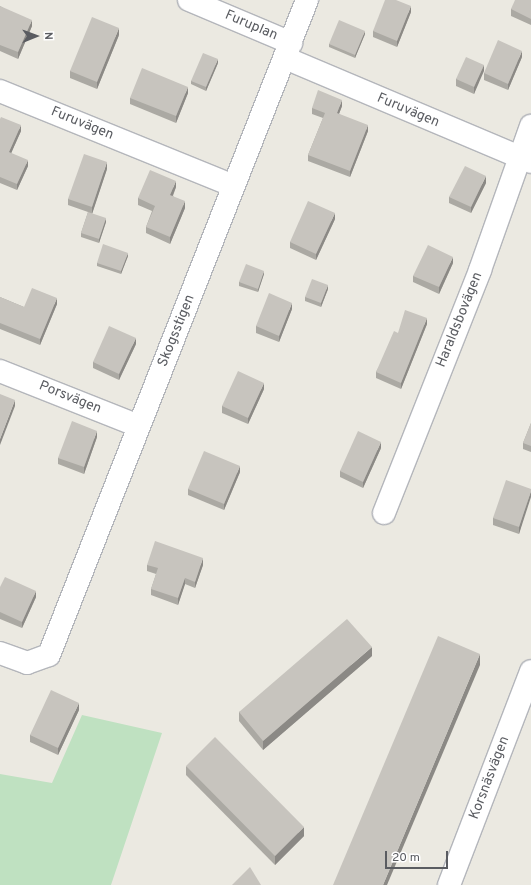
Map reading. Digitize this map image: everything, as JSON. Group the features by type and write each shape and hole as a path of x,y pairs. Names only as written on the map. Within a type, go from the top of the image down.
{"street":[{"name":"Furuplan","path":"188,0 288,51"},
{"name":"Skogsstigen","path":"0,653 27,663 42,660 52,649 139,426 226,212 231,185 288,51 307,0"},
{"name":"Furuvägen","path":"288,51 525,160"},
{"name":"Furuvägen","path":"0,91 231,185"},
{"name":"Haraldsbovägen","path":"384,513 525,160 531,126"},
{"name":"Porsvägen","path":"0,371 139,426"},
{"name":"Korsnäsvägen","path":"449,885 531,671"}],"green space":[{"path":"82,715 162,733 111,885 0,885 0,774 52,783"}],"building":[{"path":"385,0 396,0 411,6 397,41 373,31"},
{"path":"515,0 531,0 531,19 511,9"},
{"path":"0,6 32,20 18,52 0,45"},
{"path":"92,17 119,28 97,82 70,71"},
{"path":"339,20 365,31 355,55 329,44"},
{"path":"498,40 522,51 508,84 484,73"},
{"path":"203,53 218,59 206,87 191,81"},
{"path":"466,57 484,65 474,87 456,79"},
{"path":"142,68 188,87 176,116 130,98"},
{"path":"318,90 342,100 337,113 368,125 350,171 308,155 325,113 312,108"},
{"path":"1,117 21,125 9,152 28,160 17,184 0,177"},
{"path":"84,154 107,162 92,207 68,199"},
{"path":"465,166 486,176 471,207 449,197"},
{"path":"150,170 176,181 170,195 185,201 170,237 146,227 155,206 138,198"},
{"path":"308,201 335,213 316,254 290,242"},
{"path":"88,212 106,218 99,239 81,233"},
{"path":"103,244 128,253 121,271 97,263"},
{"path":"428,245 453,257 439,287 413,276"},
{"path":"246,264 264,271 258,289 239,282"},
{"path":"312,279 328,285 321,303 305,297"},
{"path":"32,288 57,298 40,339 0,323 0,297 24,307"},
{"path":"269,293 292,303 279,336 256,326"},
{"path":"405,310 427,318 401,383 376,372 394,331 398,333"},
{"path":"109,326 136,338 119,374 93,362"},
{"path":"238,371 264,383 248,418 222,406"},
{"path":"0,394 15,400 0,439"},
{"path":"72,421 97,431 84,467 58,458"},
{"path":"531,423 531,446 523,443"},
{"path":"358,431 381,442 363,482 340,471"},
{"path":"204,451 240,466 224,504 188,489"},
{"path":"506,480 531,489 519,527 493,518"},
{"path":"155,541 203,558 195,582 185,578 178,598 151,589 158,568 147,565"},
{"path":"5,577 36,591 22,622 0,612 0,587"},
{"path":"347,619 372,647 263,741 239,712"},
{"path":"438,636 480,654 383,885 333,885"},
{"path":"51,690 79,703 58,748 30,735"},
{"path":"215,737 304,827 275,856 186,766"},
{"path":"250,867 261,885 232,885"}]}
